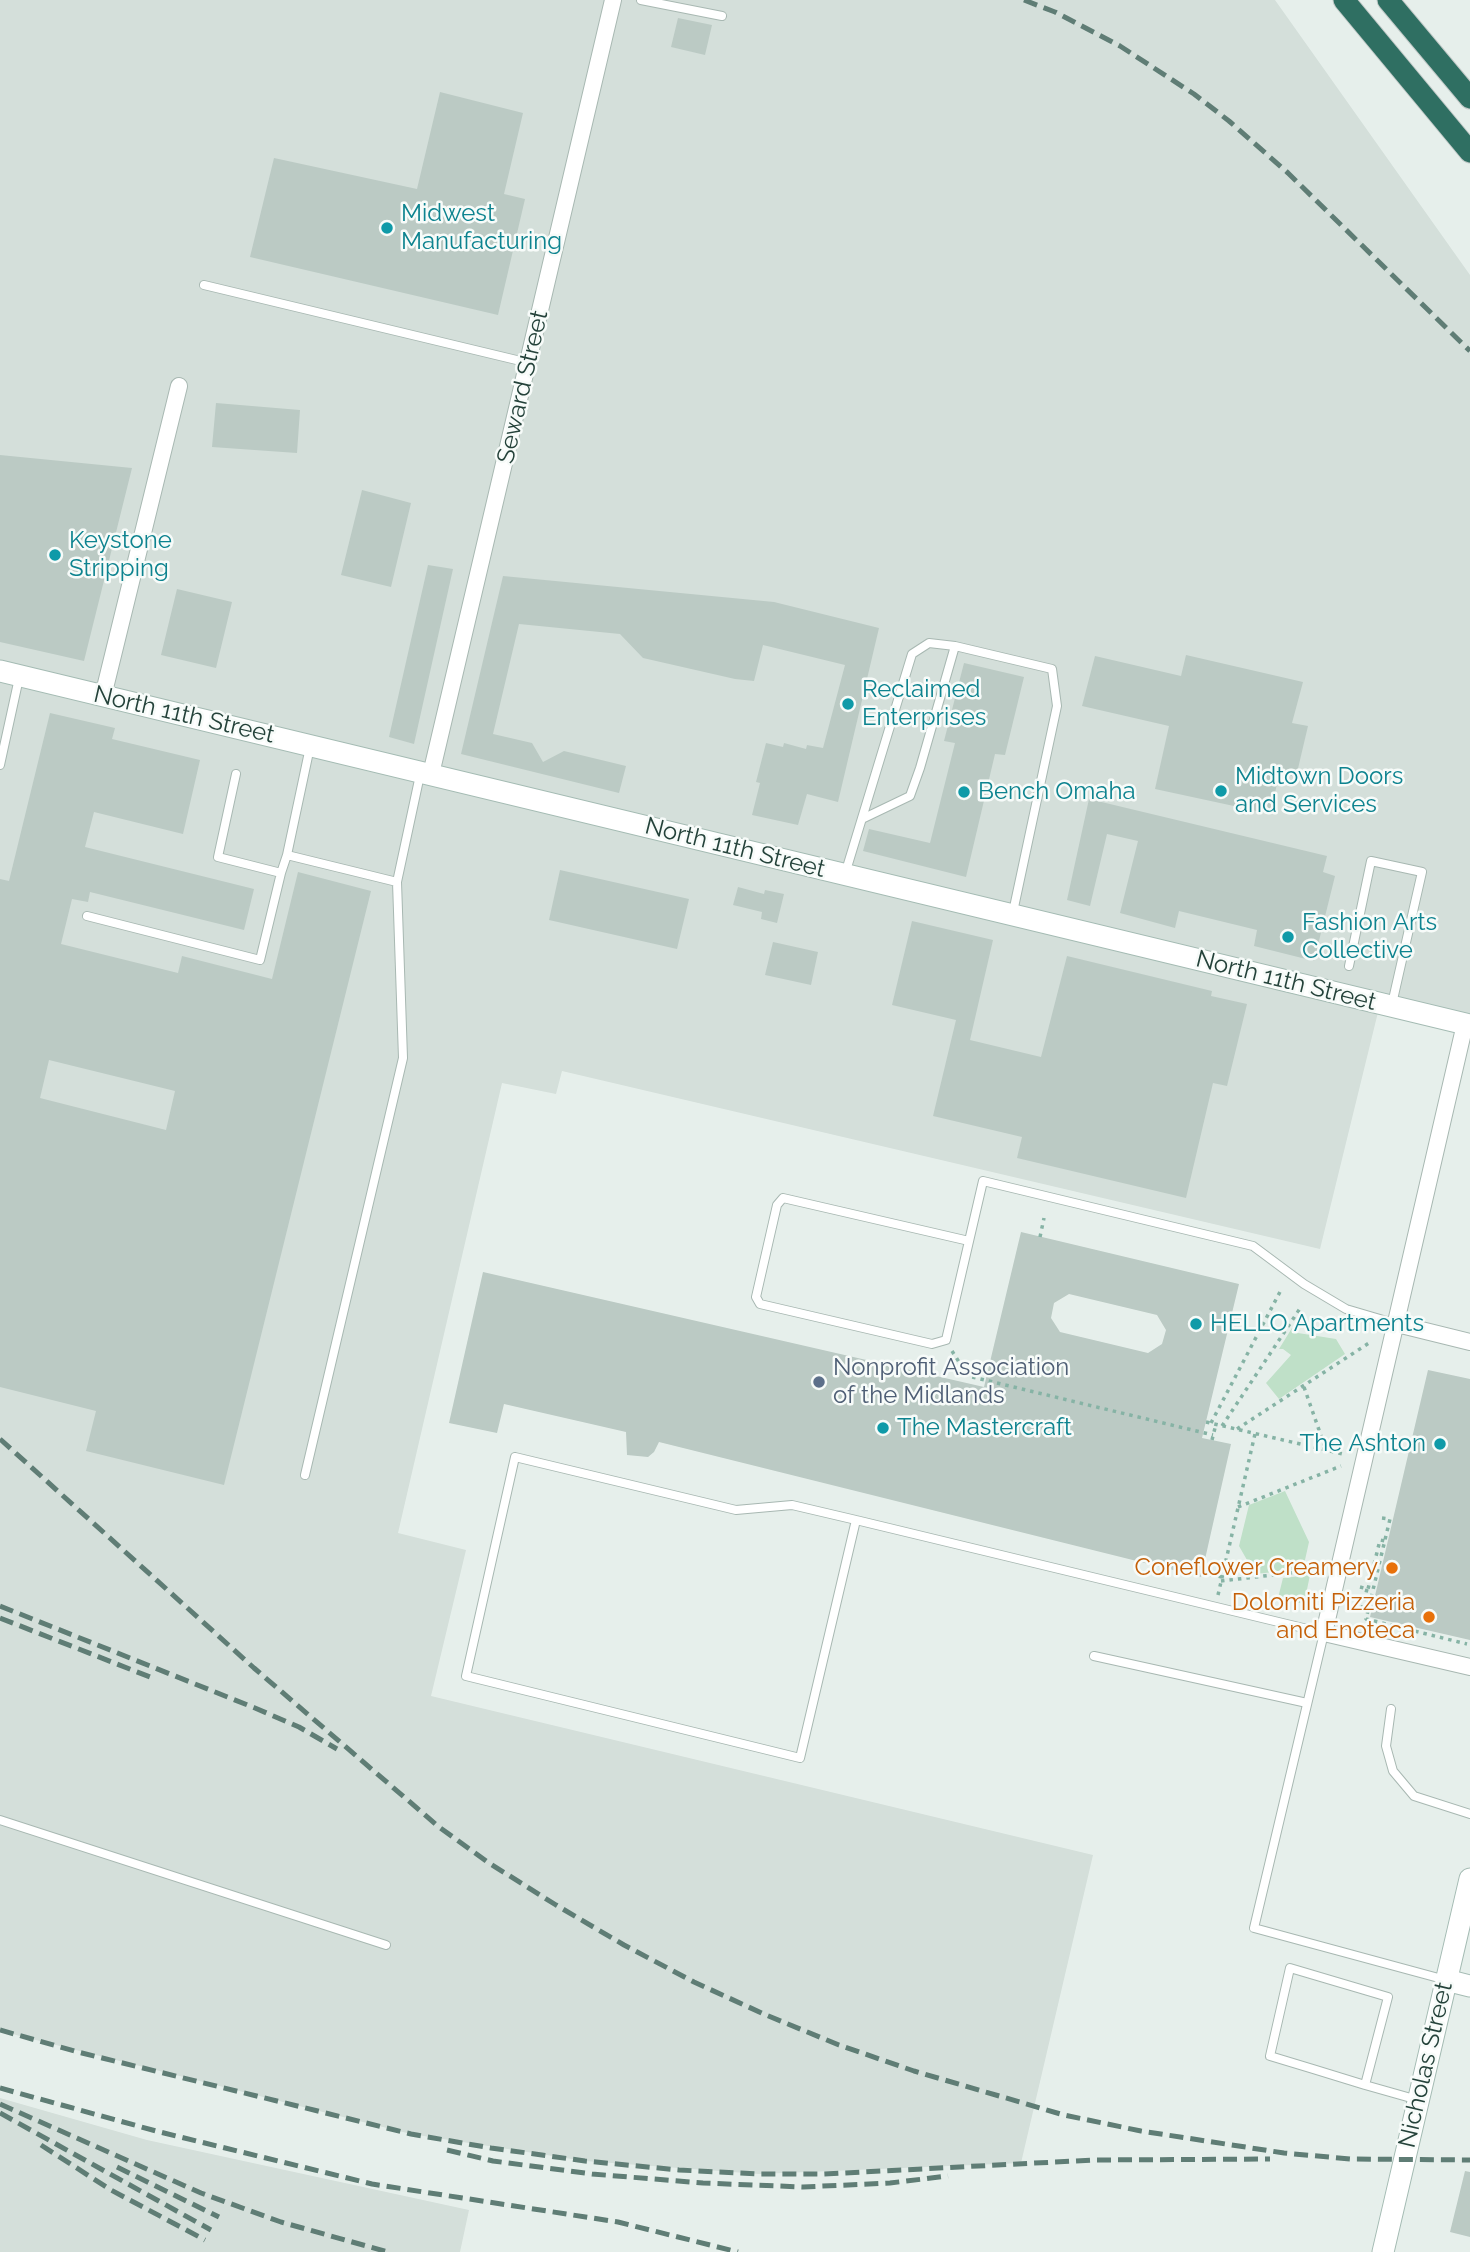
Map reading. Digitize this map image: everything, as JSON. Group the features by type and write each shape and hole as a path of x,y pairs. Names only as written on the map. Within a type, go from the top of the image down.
{"highway":[{"path":"1344,0 1470,152"},
{"path":"1388,0 1470,98"}],"street":[{"name":"Seward Street","path":"426,773 528,363 613,0"},
{"path":"103,696 179,386"},
{"name":"North 11th Street","path":"10,673 1468,1024"},
{"path":"1468,1024 1324,1633 1470,1667"},
{"path":"1397,1324 1470,1342"},
{"name":"Nicholas Street","path":"1382,2252 1470,1879"},
{"path":"1446,1980 1470,1986"}],"lane":[{"path":"641,0 722,16"},
{"path":"204,285 528,363"},
{"path":"845,875 912,654 929,643 955,646 1052,669 1057,706 1013,915"},
{"path":"862,819 910,796 955,646"},
{"path":"0,765 10,673"},
{"path":"88,916 260,960 311,746"},
{"path":"305,1475 404,1058 397,882 426,773"},
{"path":"236,774 218,857 281,873"},
{"path":"287,855 397,882"},
{"path":"1349,965 1371,860 1422,872 1392,1007"},
{"path":"969,1241 783,1198 777,1205 756,1297 760,1304 932,1344 946,1340 983,1181 1253,1246 1304,1284 1346,1309 1397,1324"},
{"path":"856,1520 800,1758 466,1676 515,1457 736,1510 792,1505 856,1520 1324,1633 1254,1928 1446,1980"},
{"path":"1094,1656 1307,1703"},
{"path":"1391,1709 1386,1746 1393,1771 1414,1796 1470,1814"},
{"path":"0,1820 386,1945"},
{"path":"1365,2085 1388,1997 1290,1968 1270,2056 1365,2085 1419,2101"}],"path":[{"path":"1040,1237 1044,1218"},
{"path":"946,1340 968,1376 1213,1437 1211,1423 1282,1290"},
{"path":"1223,1426 1301,1307"},
{"path":"1237,1429 1370,1343"},
{"path":"1304,1387 1326,1450"},
{"path":"1211,1423 1343,1454"},
{"path":"1218,1595 1255,1434"},
{"path":"1238,1507 1341,1466"},
{"path":"1382,1518 1390,1519 1366,1619 1466,1644"},
{"path":"1368,1609 1362,1608 1380,1540 1385,1541"},
{"path":"1202,1573 1221,1579 1316,1570"},
{"path":"1360,1587 1367,1589"}],"shaded area":[{"path":"0,0 1275,0 1470,275 1470,1025 1380,1004 1320,1249 562,1071 556,1094 502,1083 398,1533 466,1550 431,1696 1093,1855 1021,2163 759,2174 585,2161 411,2134 16,2035 0,2028"},
{"path":"0,2098 147,2140 469,2210 460,2252 0,2252"}],"green space":[{"path":"1292,1328 1298,1333 1336,1339 1345,1354 1279,1399 1266,1383 1291,1355 1279,1349"},
{"path":"1285,1491 1309,1542 1303,1569 1255,1574 1239,1546 1249,1505"},
{"path":"1310,1575 1304,1604 1278,1598 1283,1578"}],"building":[{"path":"678,18 712,25 705,55 671,47"},
{"name":"Midwest Manufacturing","path":"440,92 523,113 504,194 525,199 498,315 250,257 274,158 417,189"},
{"path":"216,403 300,410 297,453 212,447"},
{"name":"Keystone Stripping","path":"0,455 132,468 84,661 0,642"},
{"path":"362,490 411,503 391,587 341,575"},
{"path":"428,565 453,569 414,744 389,737"},
{"path":"503,576 774,602 879,628 838,802 807,794 798,825 752,815 760,783 756,782 766,743 783,747 784,743 806,749 807,745 823,748 845,665 763,645 754,681 643,658 620,634 519,624 493,734 532,743 543,762 564,751 626,766 619,793 461,754"},
{"path":"177,589 232,602 216,668 161,655"},
{"path":"1186,655 1303,682 1292,723 1308,726 1296,777 1279,773 1271,814 1155,789 1169,726 1082,706 1095,656 1181,676"},
{"name":"Bench Omaha","path":"964,663 1024,677 1005,755 995,754 966,877 863,851 869,829 930,843 955,743 944,741"},
{"path":"50,713 115,728 112,739 200,760 183,834 94,812 85,847 254,889 244,930 90,892 88,902 72,899 61,944 178,973 182,956 272,979 298,872 371,891 224,1485 86,1451 96,1411 0,1387 0,879 9,881","holes":["49,1060 175,1091 166,1130 40,1098"]},
{"path":"1089,799 1327,856 1323,872 1335,876 1314,961 1254,946 1257,930 1179,911 1175,928 1120,913 1138,841 1107,834 1090,906 1067,900"},
{"path":"560,870 689,899 677,949 549,920"},
{"path":"738,887 764,894 765,890 784,894 777,923 761,919 762,912 733,905"},
{"path":"912,921 993,940 970,1040 1041,1057 1067,956 1212,991 1211,996 1247,1004 1227,1086 1213,1083 1186,1198 1017,1158 1022,1137 933,1116 956,1020 892,1005"},
{"path":"773,942 818,952 811,985 765,975"},
{"name":"The Mastercraft","path":"1021,1232 1239,1284 1202,1438 1231,1444 1201,1577 659,1442 648,1457 627,1455 626,1432 504,1404 497,1433 449,1423 483,1272 984,1387","holes":["1069,1294 1157,1315 1166,1330 1162,1344 1148,1353 1060,1332 1051,1318 1054,1303"]},
{"name":"The Ashton","path":"1428,1370 1470,1379 1470,1640 1370,1617"},
{"path":"1465,2171 1470,2172 1470,2237 1450,2232"}],"railway":[{"path":"1024,0 1055,12 1120,46 1194,94 1229,121 1288,173 1470,351"},
{"path":"0,1439 254,1668 439,1827 489,1863 556,1905 694,1982 839,2045 914,2071 1064,2115 1141,2131 1284,2153 1351,2159 1470,2160"},
{"path":"0,1606 255,1708 299,1727 337,1749"},
{"path":"0,1618 150,1677"},
{"path":"0,2030 78,2052 411,2134 585,2161 679,2170 824,2174 1094,2160 1270,2159"},
{"path":"0,2088 156,2131 372,2184 618,2222 738,2252"},
{"path":"0,2104 201,2193 281,2222 388,2252"},
{"path":"0,2113 211,2230"},
{"path":"41,2145 111,2190 205,2240"},
{"path":"447,2150 493,2161 592,2174 703,2183 803,2187 890,2183 948,2176"},
{"path":"117,2167 219,2217"}],"place":[{"name":"Midwest Manufacturing","path":"387,228"},
{"name":"Keystone Stripping","path":"55,555"},
{"name":"Reclaimed Enterprises","path":"848,704"},
{"name":"Midtown Doors and Services","path":"1221,791"},
{"name":"Bench Omaha","path":"964,792"},
{"name":"Fashion Arts Collective","path":"1288,937"},
{"name":"HELLO Apartments","path":"1196,1324"},
{"name":"Nonprofit Association of the Midlands","path":"819,1382"},
{"name":"The Mastercraft","path":"883,1428"},
{"name":"The Ashton","path":"1440,1444"},
{"name":"Coneflower Creamery","path":"1392,1568"},
{"name":"Dolomiti Pizzeria and Enoteca","path":"1429,1617"}]}
